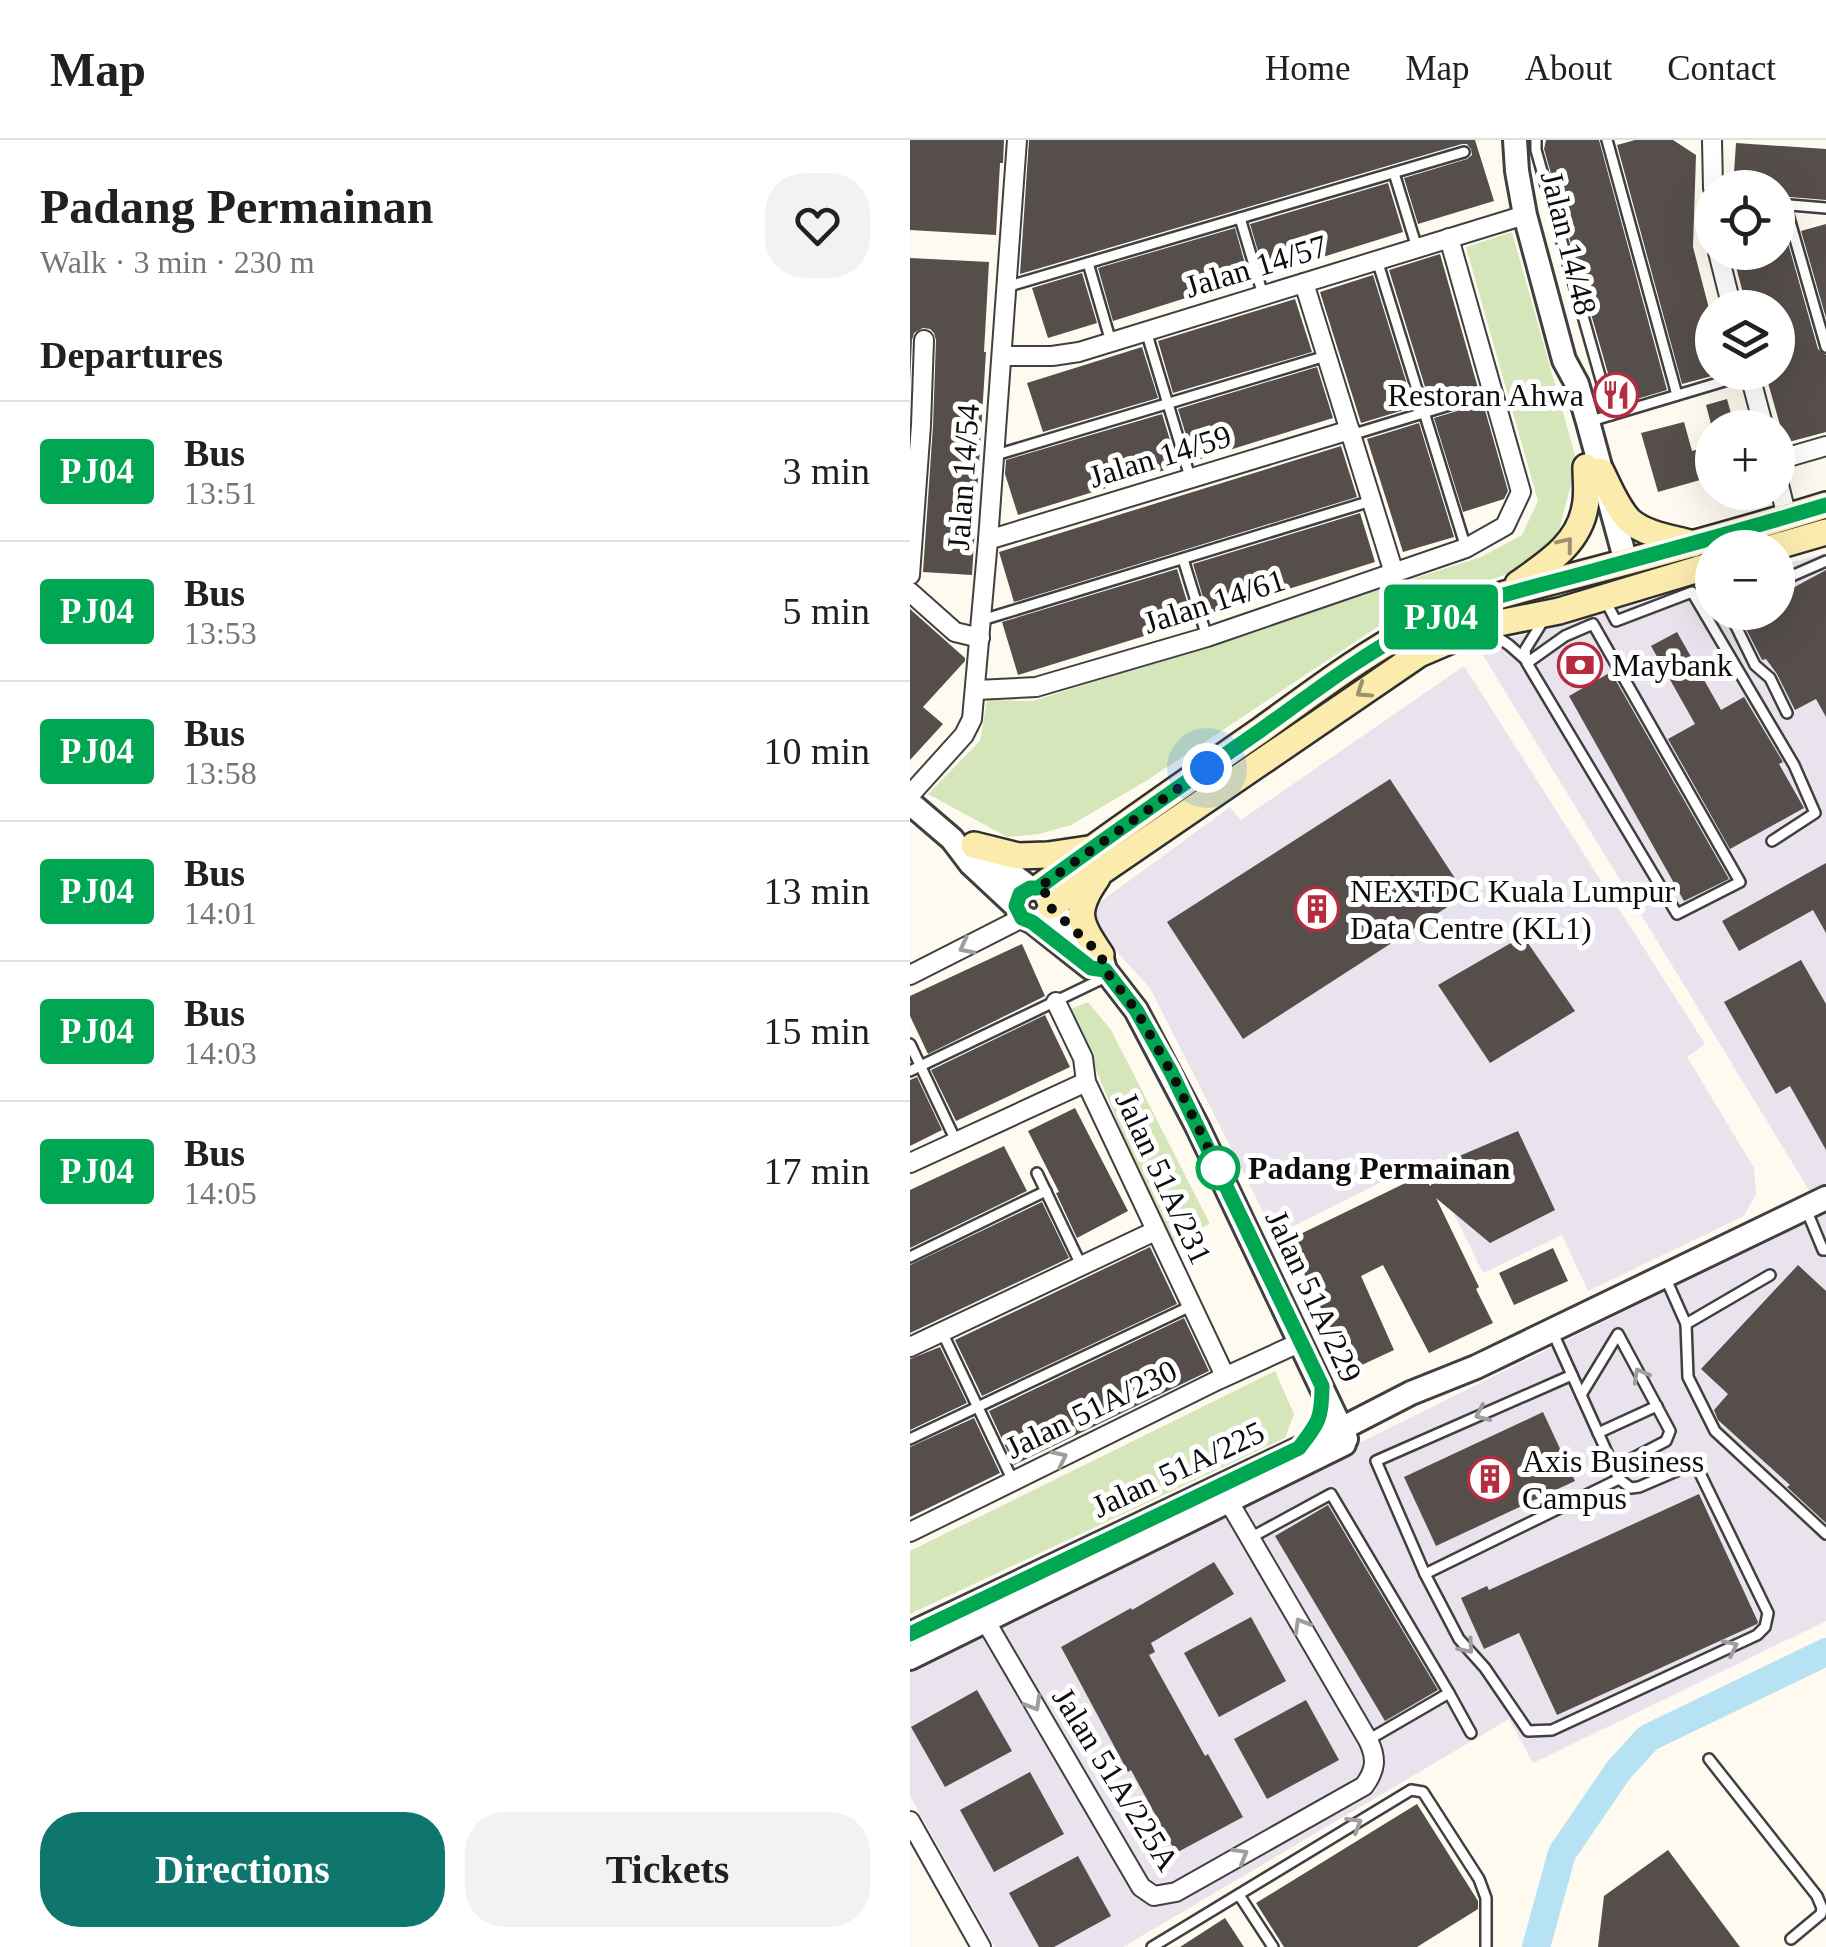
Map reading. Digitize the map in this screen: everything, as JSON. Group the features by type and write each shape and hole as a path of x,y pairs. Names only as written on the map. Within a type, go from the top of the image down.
{"main road":[{"path":"1593,469 1630,521 1694,544"},
{"path":"1502,595 1552,562 1578,530 1593,469"},
{"path":"1035,905 1092,848 1367,656 1413,629 1502,595 1620,569 1826,505"},
{"path":"1795,541 1826,532"},
{"path":"1620,569 1640,580 1695,570"},
{"path":"1493,626 1529,608 1611,586 1620,569"},
{"path":"1035,905 1100,874 1420,654 1493,626 1695,570"},
{"path":"963,842 1018,856 1092,848"},
{"path":"1100,874 1083,898 1081,916 1105,967"}],"street":[{"name":"Jalan 14/54","path":"910,795 964,735 972,720 1017,140"},
{"name":"Jalan 14/48","path":"1515,140 1525,215 1564,360 1565,388 1593,469 1620,569"},
{"path":"1712,140 1713,170"},
{"name":"Jalan 14/57","path":"1002,356 1079,352 1525,215"},
{"name":"Jalan 14/61","path":"976,690 1036,686 1206,636 1466,548 1505,526 1521,492 1449,238"},
{"path":"1304,283 1394,573"},
{"path":"910,574 924,340"},
{"name":"Jalan 14/48","path":"1564,360 1600,418 1593,469"},
{"name":"Jalan 14/59","path":"988,540 1351,433"},
{"path":"1795,455 1826,446"},
{"path":"1785,510 1787,517"},
{"path":"910,592 955,632 981,629"},
{"name":"Jalan 51A/229","path":"910,803 963,842 1105,967 1136,1010 1171,1072 1344,1436"},
{"path":"910,975 1035,905"},
{"name":"Jalan 51A/231","path":"1056,1002 1083,1058 1086,1082 1225,1376"},
{"path":"910,1163 1086,1082"},
{"name":"Jalan 51A/225","path":"910,1658 1229,1502 1411,1393 1476,1367 1816,1203"},
{"path":"910,1347 1155,1232"},
{"name":"Jalan 51A/230","path":"910,1532 1300,1342"},
{"name":"Jalan 51A/225","path":"910,1634 1299,1448 1344,1436 1418,1405 1476,1367"},
{"path":"1322,1386 1363,1407 1382,1408"},
{"path":"1299,1448 1322,1412 1322,1386"},
{"path":"1229,1502 1368,1740"},
{"name":"Jalan 51A/225A","path":"985,1620 1141,1886 1154,1896 1176,1892 1364,1786 1374,1773 1374,1752 1368,1740"},
{"path":"910,1822 982,1947"}],"lane":[{"path":"1536,140 1600,418 1695,390"},
{"path":"1606,140 1677,395"},
{"path":"1006,288 1464,152"},
{"path":"1394,172 1417,248"},
{"path":"1795,205 1826,208"},
{"path":"1240,218 1263,295"},
{"path":"1795,249 1826,348"},
{"path":"1377,260 1466,548"},
{"path":"1088,263 1111,342"},
{"path":"1146,331 1190,478"},
{"path":"993,456 1327,356"},
{"path":"1351,433 1493,392"},
{"path":"981,629 1182,559 1372,501"},
{"path":"1182,559 1206,636"},
{"path":"1795,575 1826,561"},
{"path":"1604,598 1616,621 1692,592 1794,765 1816,814 1772,841"},
{"path":"1526,662 1525,650 1547,614"},
{"path":"1493,626 1526,662 1677,914 1740,882 1594,624 1565,636 1526,662"},
{"path":"1738,630 1755,665 1770,678 1788,713"},
{"path":"910,1071 1056,1002 1105,967"},
{"path":"910,1044 957,1142"},
{"path":"1037,1173 1082,1266"},
{"path":"910,1257 1046,1191"},
{"path":"1816,1203 1822,1250 1826,1250"},
{"path":"1686,1324 1770,1274"},
{"path":"1665,1276 1686,1324 1688,1377 1715,1431 1826,1534"},
{"path":"910,1439 1190,1306"},
{"path":"1552,1331 1572,1374 1619,1479 1631,1488 1639,1487 1696,1463 1768,1613 1766,1627 1756,1635 1552,1730 1528,1731 1486,1668 1459,1639 1425,1574 1376,1461 1572,1374"},
{"path":"942,1332 1013,1481"},
{"path":"1581,1395 1618,1334 1670,1431 1666,1441 1614,1468"},
{"path":"1598,1432 1657,1406"},
{"path":"1425,1574 1619,1479"},
{"path":"1250,1538 1331,1494 1471,1733"},
{"path":"1368,1740 1449,1692"},
{"path":"1709,1759 1817,1896 1821,1914 1792,1939"},
{"path":"1152,1947 1411,1790 1424,1792 1479,1879 1486,1898 1486,1947"},
{"path":"1239,1894 1273,1947"}],"shaded area":[{"path":"1826,553 1826,1621 1533,1763 1509,1719 1123,1947 995,1947 910,1796 910,1671 1823,1213 1478,647 1695,588 1695,630 1795,630 1795,561"},
{"name":"NEXTDC Kuala Lumpur Data Centre (KL1)","path":"1464,666 1705,1044 1687,1057 1754,1168 1756,1194 1744,1216 1588,1291 1562,1235 1483,1273 1427,1159 1275,1235 1150,988 1097,930 1096,905 1230,807 1241,820"}],"green space":[{"path":"1512,232 1577,462 1559,530 1537,555 1507,574 1400,612 1146,781 1071,825 1007,837 928,794 980,741 987,700 1033,701 1481,557 1522,535 1538,501 1466,247"},
{"path":"1088,1002 1111,1030 1210,1224 1168,1244 1071,1009"},
{"path":"1275,1371 1294,1414 1285,1438 910,1614 910,1551"}],"building":[{"path":"910,140 1004,140 996,235 910,230"},
{"path":"1029,140 1475,140 1494,201 1418,224 1404,178 1467,159 1472,155 1471,149 1462,144 1020,274"},
{"path":"1546,140 1599,140 1667,390 1617,405 1544,149"},
{"path":"1635,140 1673,140 1696,155 1693,247 1695,270 1699,270 1704,290 1695,290 1695,381 1682,384 1617,145"},
{"path":"1736,143 1826,149 1826,200 1795,197 1795,170 1734,170"},
{"path":"1388,183 1403,232 1265,275 1250,224"},
{"path":"1826,224 1826,318 1801,231"},
{"path":"1235,228 1249,278 1113,321 1098,268"},
{"path":"1440,254 1478,388 1430,403 1389,270"},
{"path":"910,258 989,262 972,575 923,572 936,340 930,329 914,333 910,382"},
{"path":"1795,268 1818,349 1826,355 1826,432 1795,440 1795,410 1776,410 1770,390 1795,390 1795,290 1742,290 1737,270"},
{"path":"1082,273 1097,323 1048,338 1032,288"},
{"path":"1373,275 1414,407 1361,423 1320,292"},
{"path":"1295,299 1312,352 1173,393 1158,341"},
{"path":"1142,347 1158,398 1043,432 1027,383"},
{"path":"1317,367 1333,418 1194,461 1178,409"},
{"path":"1727,399 1730,410 1707,410 1706,405"},
{"path":"1483,403 1508,491 1504,499 1463,512 1434,418"},
{"path":"1162,414 1178,466 1018,515 1005,474 1006,460"},
{"path":"1684,422 1692,451 1695,450 1695,481 1658,492 1641,433"},
{"path":"1419,423 1454,537 1403,552 1367,439"},
{"path":"1341,446 1357,497 1014,602 999,552"},
{"path":"1360,513 1375,562 1208,614 1193,564"},
{"path":"1177,569 1193,621 1018,675 1002,622"},
{"path":"1826,570 1826,717 1816,699 1795,710 1777,674 1766,659 1762,660 1747,630 1795,630 1795,587"},
{"path":"910,609 965,661 923,707 943,724 910,760"},
{"path":"1677,632 1721,710 1744,697 1783,762 1779,764 1804,808 1730,849 1668,739 1695,724 1651,646"},
{"path":"1611,672 1729,879 1684,901 1569,696"},
{"name":"NEXTDC Kuala Lumpur Data Centre (KL1)","path":"1390,779 1466,895 1243,1039 1167,922"},
{"path":"1826,863 1826,933 1813,910 1739,951 1722,921"},
{"path":"1523,936 1575,1011 1490,1063 1438,985"},
{"path":"1022,944 1045,996 928,1054 910,1016 910,996"},
{"path":"1801,960 1826,1004 1826,1150 1790,1086 1776,1094 1724,1002"},
{"path":"1045,1015 1070,1067 956,1121 931,1070"},
{"path":"917,1077 942,1130 910,1146 910,1080"},
{"path":"1075,1108 1128,1211 1077,1238 1028,1131"},
{"path":"1518,1131 1555,1210 1490,1243 1436,1198 1493,1323 1429,1353 1383,1265 1361,1276 1394,1350 1351,1370 1288,1240 1424,1174 1430,1186 1457,1157"},
{"path":"1004,1146 1027,1191 910,1248 910,1190"},
{"path":"1042,1202 1069,1258 910,1333 910,1265"},
{"path":"1150,1247 1177,1304 982,1396 955,1340"},
{"path":"1553,1248 1568,1281 1514,1305 1499,1273"},
{"path":"1798,1265 1826,1291 1826,1523 1718,1420 1714,1410 1728,1394 1701,1369"},
{"path":"1184,1318 1209,1371 1014,1465 989,1411"},
{"path":"940,1347 967,1403 910,1430 910,1359"},
{"name":"Axis Business Campus","path":"1543,1412 1575,1481 1436,1546 1404,1477"},
{"path":"974,1418 1000,1473 910,1517 910,1447"},
{"path":"1699,1494 1757,1624 1557,1715 1519,1633 1484,1649 1461,1598 1487,1586 1489,1590"},
{"path":"1328,1505 1438,1690 1385,1721 1275,1536"},
{"path":"1214,1562 1234,1594 1151,1643 1155,1652 1149,1655 1243,1817 1176,1853 1061,1647"},
{"path":"1251,1617 1286,1681 1219,1717 1184,1653"},
{"path":"977,1690 1012,1751 945,1787 911,1727"},
{"path":"1306,1700 1339,1760 1267,1799 1234,1739"},
{"path":"1030,1772 1064,1834 994,1872 960,1810"},
{"path":"1417,1804 1478,1901 1478,1909 1417,1947 1284,1947 1256,1903"},
{"path":"1668,1850 1740,1947 1598,1947 1604,1896"},
{"path":"1078,1856 1111,1916 1054,1947 1039,1947 1009,1893"},
{"path":"1225,1918 1244,1947 1180,1947"}],"waterway":[{"path":"1536,1947 1562,1853 1618,1771 1648,1738 1826,1652"}],"bus line":[{"name":"PJ04","path":"910,1634 1299,1448 1322,1412 1322,1386 1171,1072 1136,1010 1105,970 1091,968 1022,918 1016,906 1020,894 1038,888 1322,687 1413,629 1502,595 1826,505"}],"place":[{"name":"Restoran Ahwa","path":"1616,395"},
{"name":"Maybank","path":"1580,665"},
{"name":"NEXTDC Kuala Lumpur Data Centre (KL1)","path":"1317,909"},
{"name":"Padang Permainan","path":"1218,1168"},
{"name":"Axis Business Campus","path":"1490,1479"}],"route":[{"path":"1207,768 1038,888 1048,895 1051,908 1101,955 1105,970 1136,1010 1171,1072 1218,1168"}]}
